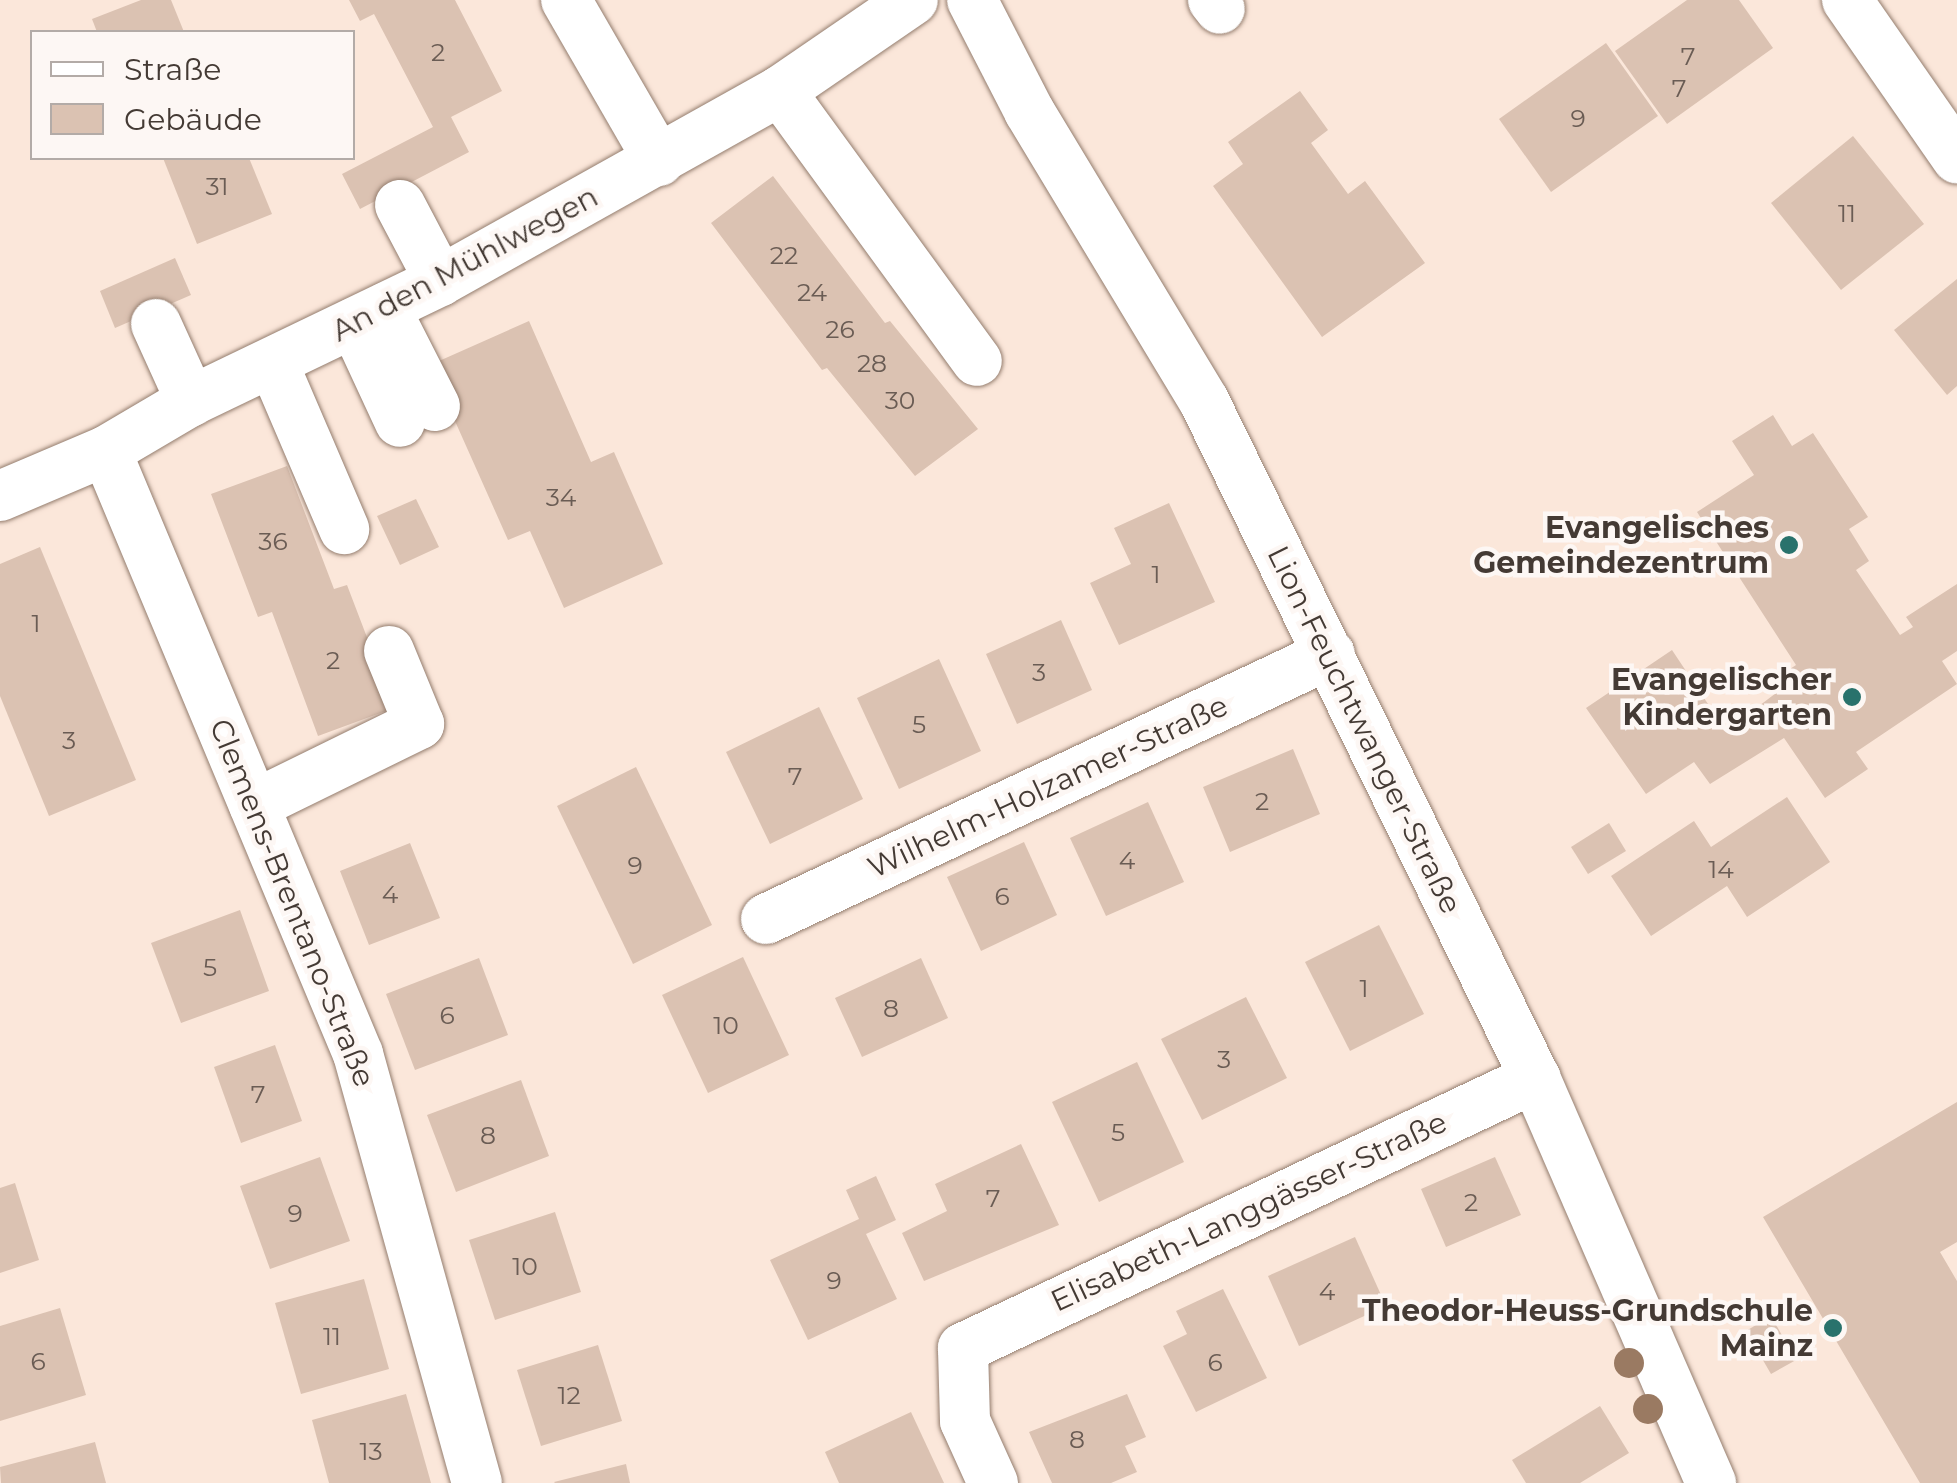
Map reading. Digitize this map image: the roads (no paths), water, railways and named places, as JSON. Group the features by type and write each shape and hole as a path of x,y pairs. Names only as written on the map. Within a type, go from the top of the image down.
{"street":[{"path":"566,0 659,160"},
{"name":"An den Mühlwegen","path":"0,496 106,450 191,401 440,281 780,91 913,0"},
{"name":"Lion-Feuchtwanger-Straße","path":"972,0 1028,111 1204,401 1330,654 1400,812 1535,1078 1710,1483"},
{"path":"1847,0 1957,158"},
{"path":"780,91 977,362"},
{"path":"400,205 440,281"},
{"path":"370,316 417,414"},
{"path":"156,324 191,401"},
{"path":"272,364 344,529"},
{"name":"Clemens-Brentano-Straße","path":"106,450 358,1054 476,1483"},
{"path":"254,804 419,724 389,651"},
{"name":"Wilhelm-Holzamer-Straße","path":"766,919 1330,654"},
{"name":"Elisabeth-Langgässer-Straße","path":"993,1483 964,1421 964,1348 1535,1078"}],"place":[{"name":"Evangelisches Gemeindezentrum","path":"1789,545"},
{"name":"Evangelischer Kindergarten","path":"1852,697"},
{"name":"Theodor-Heuss-Grundschule Mainz","path":"1833,1328"}]}
